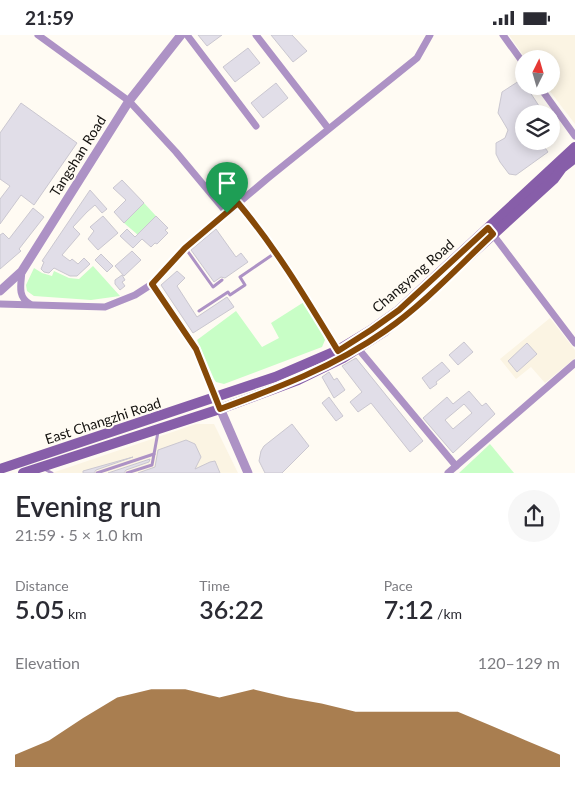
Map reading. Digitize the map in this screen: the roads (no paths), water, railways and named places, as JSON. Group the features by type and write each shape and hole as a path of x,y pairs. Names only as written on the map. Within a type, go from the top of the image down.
{"main road":[{"name":"Changyang Road","path":"220,409 298,380 355,345 386,331 416,305 575,147"},
{"name":"Changyang Road","path":"490,231 554,179 562,168 575,157"},
{"name":"Changyang Road","path":"216,399 340,354"},
{"name":"East Changzhi Road","path":"0,469 216,399"},
{"name":"East Changzhi Road","path":"24,473 220,409"}],"street":[{"path":"38,35 129,101 176,152 227,213"},
{"name":"Tangshan Road","path":"0,291 22,271 129,101 181,35"},
{"path":"187,35 256,126"},
{"path":"256,35 328,128"},
{"path":"0,304 105,307 122,301 152,284 185,248 328,128 416,58 430,35"},
{"path":"503,35 515,52"},
{"path":"545,95 575,136"},
{"path":"238,203 275,253 340,354"},
{"path":"490,231 575,343"},
{"path":"22,271 20,289 22,297 31,305"},
{"path":"152,284 196,349 248,473"},
{"path":"355,345 456,466"},
{"path":"448,473 575,363"}],"lane":[{"path":"185,248 213,287 222,280"},
{"path":"199,311 228,292 230,295 245,285 240,277 275,253"},
{"path":"127,473 152,465 158,429"},
{"path":"97,473 154,454"},
{"path":"42,467 52,473"}]}
